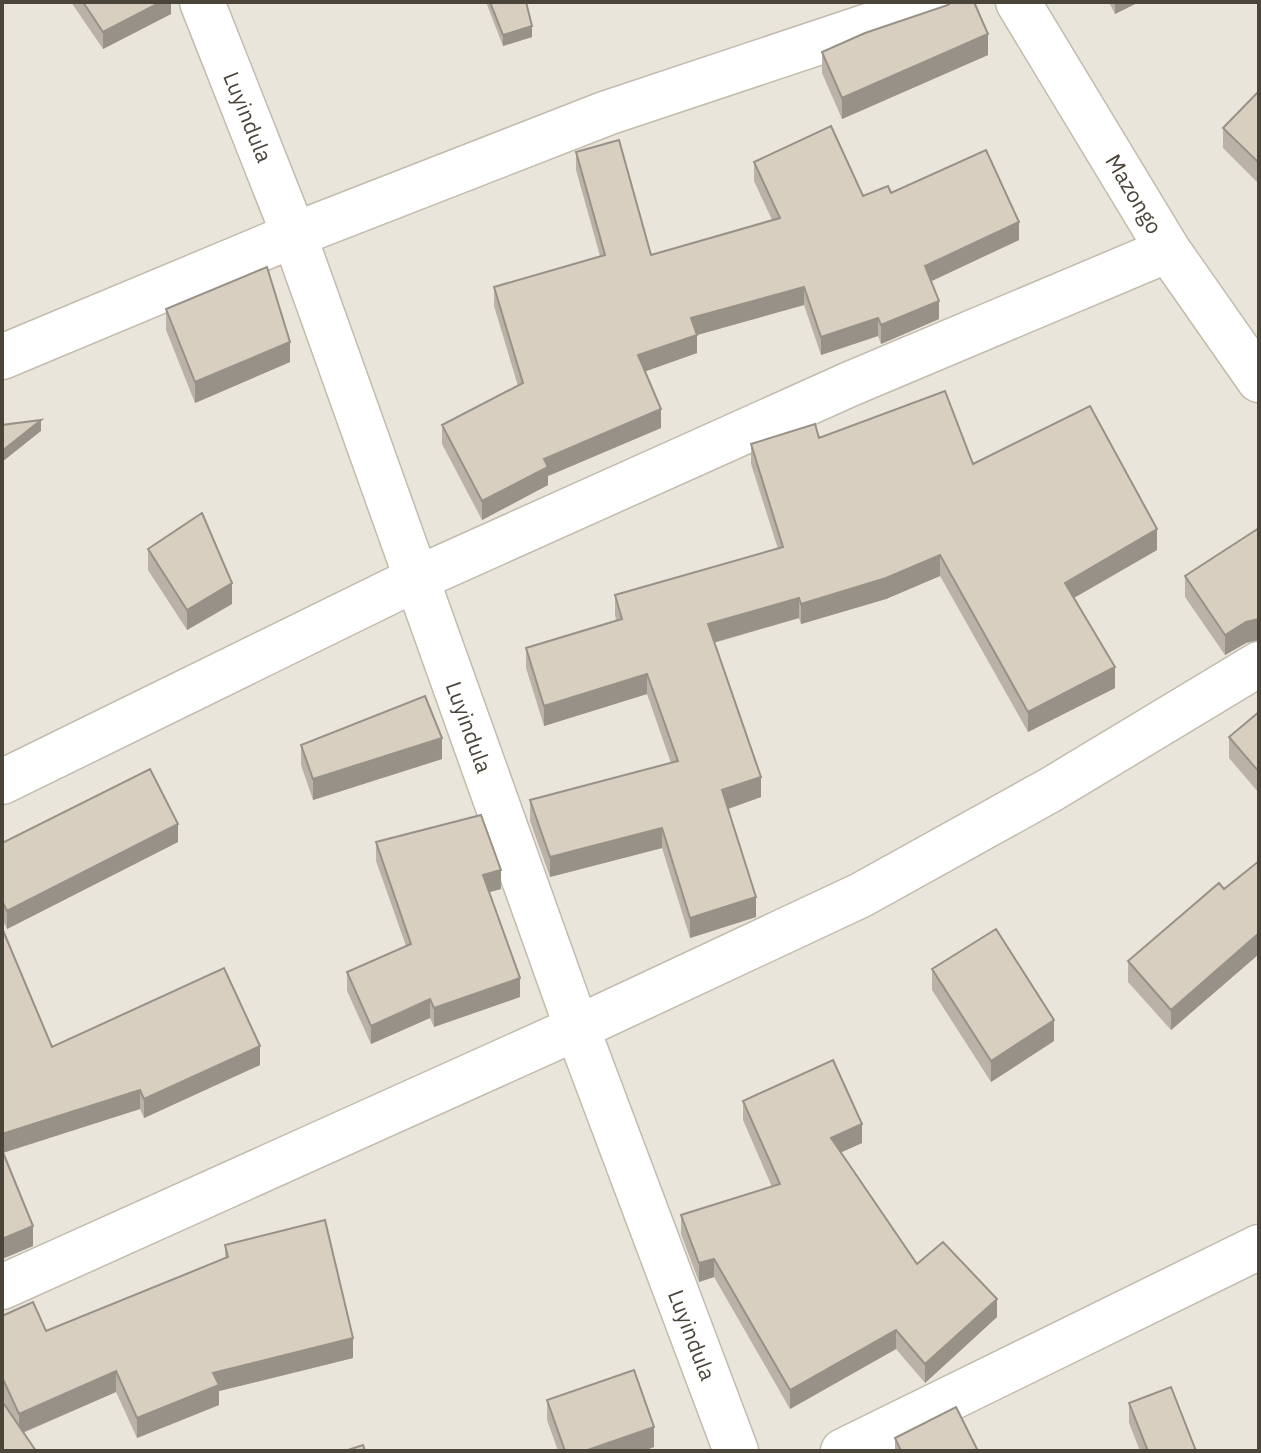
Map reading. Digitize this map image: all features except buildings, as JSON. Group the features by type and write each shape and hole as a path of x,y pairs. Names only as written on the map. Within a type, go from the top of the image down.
{"street":[{"name":"Luyindula","path":"202,2 294,235 577,1028 736,1451"},
{"path":"2,357 294,235 607,113 940,2"},
{"name":"Mazongo","path":"1018,2 1168,250 1259,380"},
{"path":"2,782 416,579 836,390 1168,250"},
{"path":"2,1287 577,1028 861,895 1052,789 1259,664"},
{"path":"843,1451 1259,1247"}],"shaded area":[{"path":"2,2 1259,2 1259,1451 2,1451"}]}
